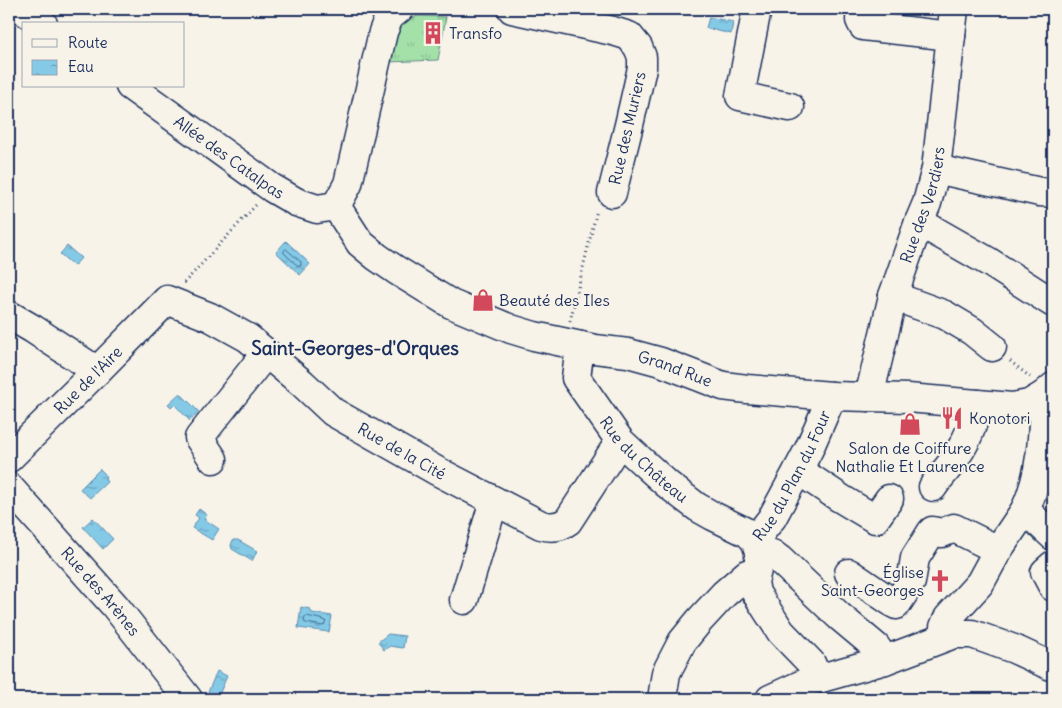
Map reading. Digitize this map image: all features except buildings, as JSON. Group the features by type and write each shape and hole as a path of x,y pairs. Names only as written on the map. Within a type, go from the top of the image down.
{"street":[{"path":"22,9 40,22"},
{"path":"336,206 348,184 382,32 389,16 399,9"},
{"name":"Rue des Muriers","path":"512,9 613,31 629,36 638,47 642,57 642,68 612,193"},
{"path":"757,9 740,96 790,107"},
{"path":"860,9 860,20 863,26 951,36"},
{"name":"Rue des Verdiers","path":"870,397 894,296 927,203 936,170 954,9"},
{"name":"Allée des Catalpas","path":"133,88 272,188 296,202 318,209 336,206"},
{"path":"936,170 1040,192 1053,193"},
{"name":"Grand Rue","path":"336,206 360,243 396,270 451,304 511,329 534,336 628,353 661,362 723,386 832,396 908,398 1012,407 1029,404 1049,391"},
{"path":"919,222 989,262 1053,303"},
{"path":"894,296 946,315 972,331 992,347"},
{"name":"Rue de la Cité","path":"167,300 210,318 248,338 302,382 333,412 437,471 541,525 548,527 559,526 572,517 620,441"},
{"name":"Rue de l'Aire","path":"9,458 167,300"},
{"path":"9,315 97,371"},
{"name":"Rue du Château","path":"572,344 576,378 620,441 667,484 697,507 748,533 756,561 772,554 780,560 839,616 876,647 885,660"},
{"path":"212,459 199,438 266,353"},
{"path":"948,635 944,627 948,618 980,583 998,550 1027,506 1036,479 1049,391"},
{"name":"Rue du Plan du Four","path":"662,699 666,673 682,642 724,594 747,574 756,561 772,518 809,449 832,396"},
{"path":"933,487 957,456 968,437 975,420 978,404"},
{"path":"798,470 840,498 876,516"},
{"name":"Rue des Arènes","path":"9,487 115,606 188,699"},
{"path":"464,600 494,501"},
{"path":"1027,506 1053,536"},
{"path":"849,573 896,605 911,582 915,558 929,525 942,534 954,528 998,550"},
{"path":"756,561 756,593 781,632 811,663 815,686"},
{"path":"1053,565 1045,572 1053,587"},
{"path":"770,699 815,686 948,635 972,634 1014,649 1053,667"}],"path":[{"path":"167,300 272,188"},
{"path":"572,344 598,206 612,193"},
{"path":"992,347 1049,391"}],"green space":[{"path":"419,16 446,17 438,60 388,62 394,39 400,27 411,18"}],"water":[{"path":"709,17 733,22 731,34 706,28"},
{"path":"286,241 310,264 300,275 276,252"},
{"path":"67,246 81,258 74,266 60,254"},
{"path":"180,393 199,412 190,421 174,404 171,407 168,404"},
{"path":"100,469 106,475 105,479 107,482 90,498 80,489"},
{"path":"199,509 207,515 204,519 219,529 212,540 192,528 199,518 195,515"},
{"path":"93,518 113,539 103,549 83,527"},
{"path":"233,540 238,540 257,551 252,561 232,549"},
{"path":"301,607 310,609 312,613 332,616 329,632 298,628"},
{"path":"388,634 405,636 403,648 390,646 384,650 378,642"},
{"path":"217,671 227,676 218,697 208,692"}],"place":[{"name":"Transfo","path":"433,33"},
{"name":"Beauté des Iles","path":"483,300"},
{"name":"Konotori","path":"952,418"},
{"name":"Salon de Coiffure Nathalie Et Laurence","path":"910,424"},
{"name":"Église Saint-Georges","path":"940,581"}],"district":[{"name":"Saint-Georges-d'Orques","path":"355,348"}]}
